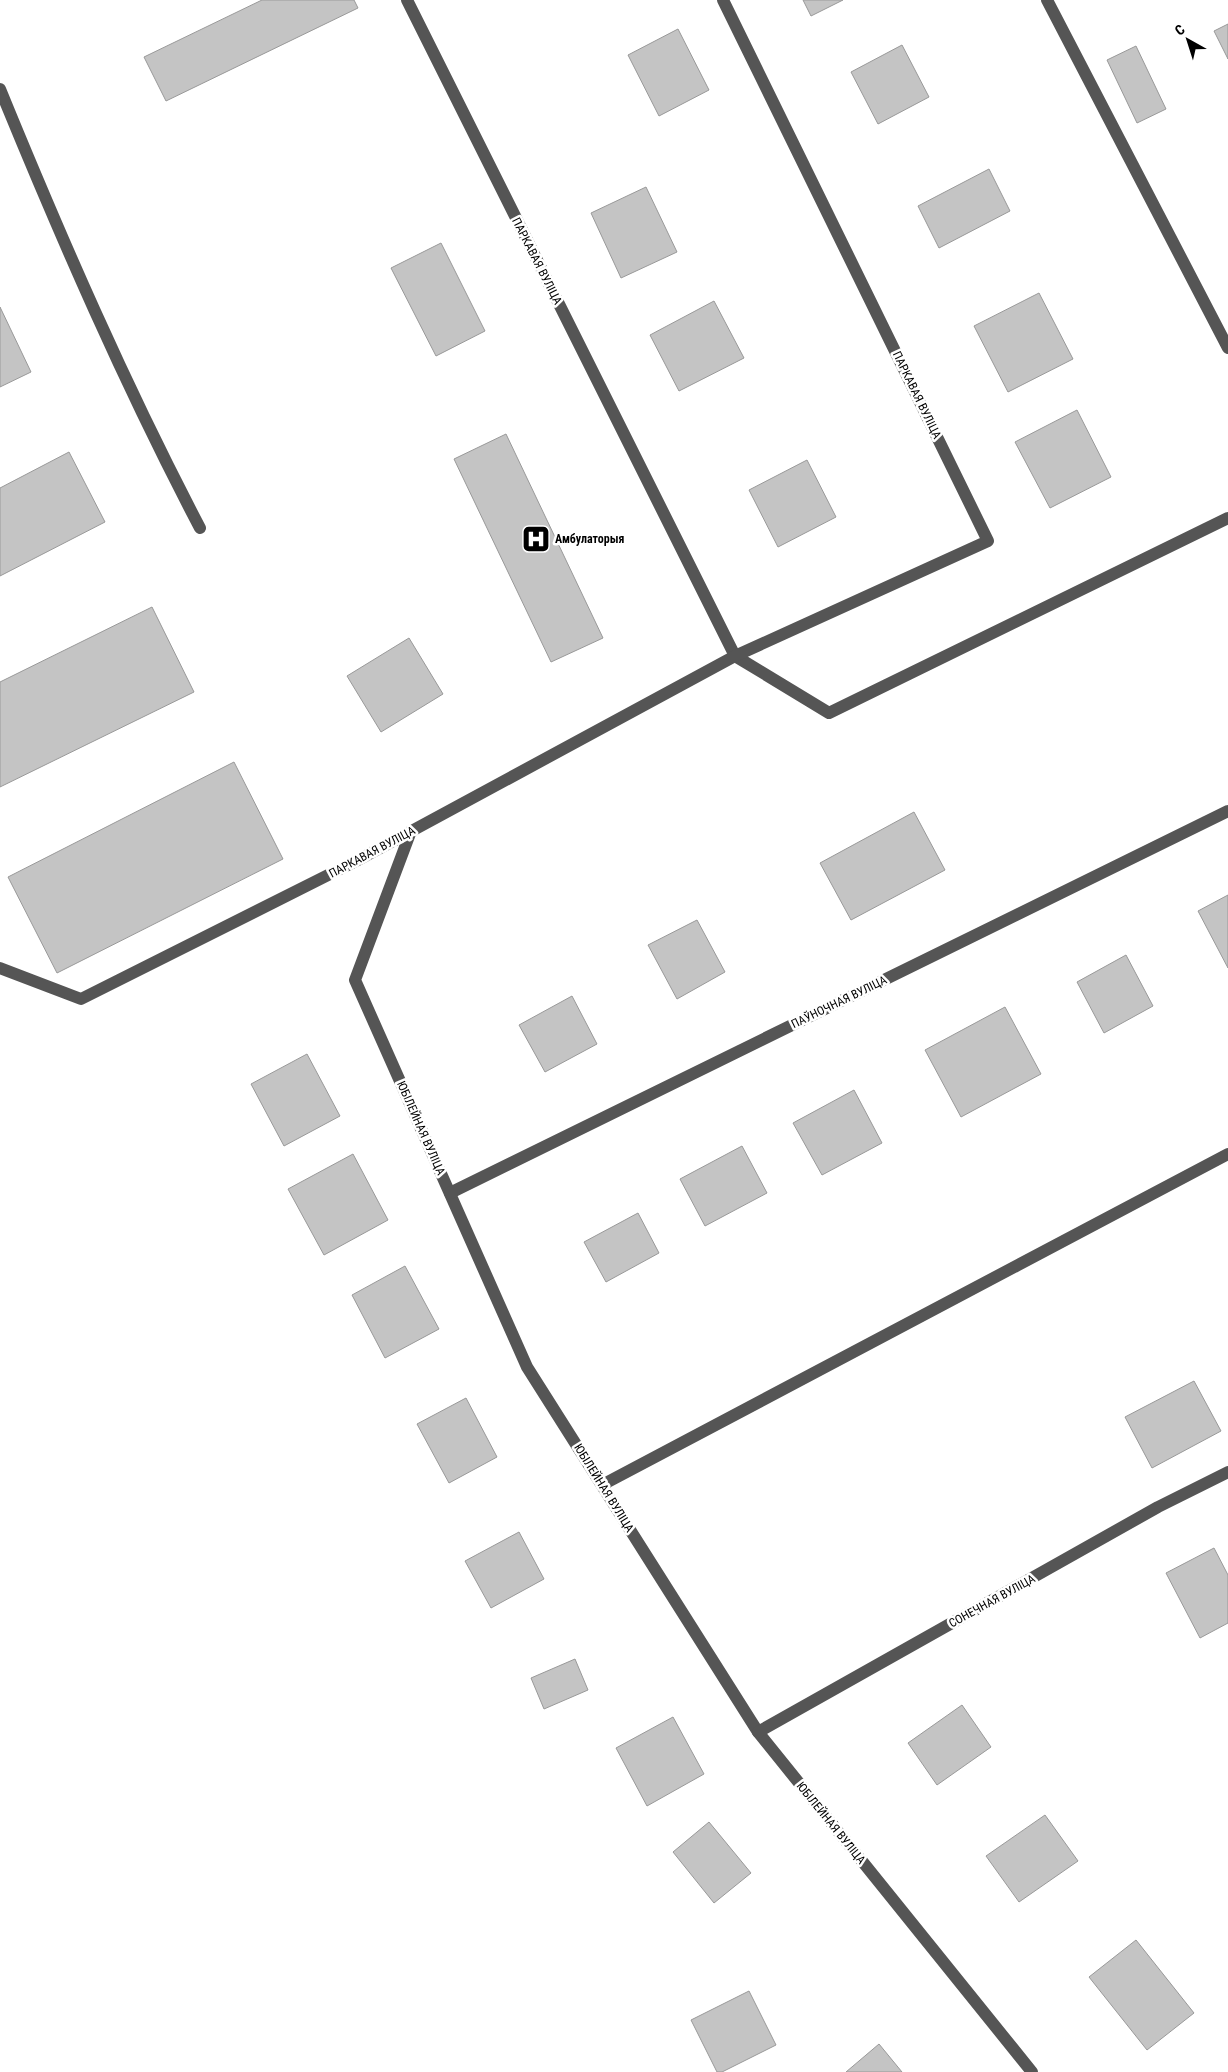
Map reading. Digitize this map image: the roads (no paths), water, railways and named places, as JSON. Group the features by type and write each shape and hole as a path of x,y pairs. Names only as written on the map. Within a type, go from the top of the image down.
{"street":[{"name":"ПАРКАВАЯ ВУЛІЦА","path":"407,0 734,656"},
{"name":"ПАРКАВАЯ ВУЛІЦА","path":"0,968 82,999 411,831 734,656 988,541 723,0"},
{"path":"1047,0 1228,348"},
{"path":"0,89 54,220 152,436 200,528"},
{"path":"734,656 829,713 1228,518"},
{"name":"ПАЎНОЧНАЯ ВУЛІЦА","path":"450,1193 1228,811"},
{"name":"ЮБІЛЕЙНАЯ ВУЛІЦА","path":"411,831 355,980 527,1367 758,1732 1032,2072"},
{"path":"602,1485 1228,1154"},
{"name":"СОНЕЧНАЯ ВУЛІЦА","path":"758,1732 1158,1507 1228,1472"}],"place":[{"name":"Амбулаторыя","path":"536,539"}]}
